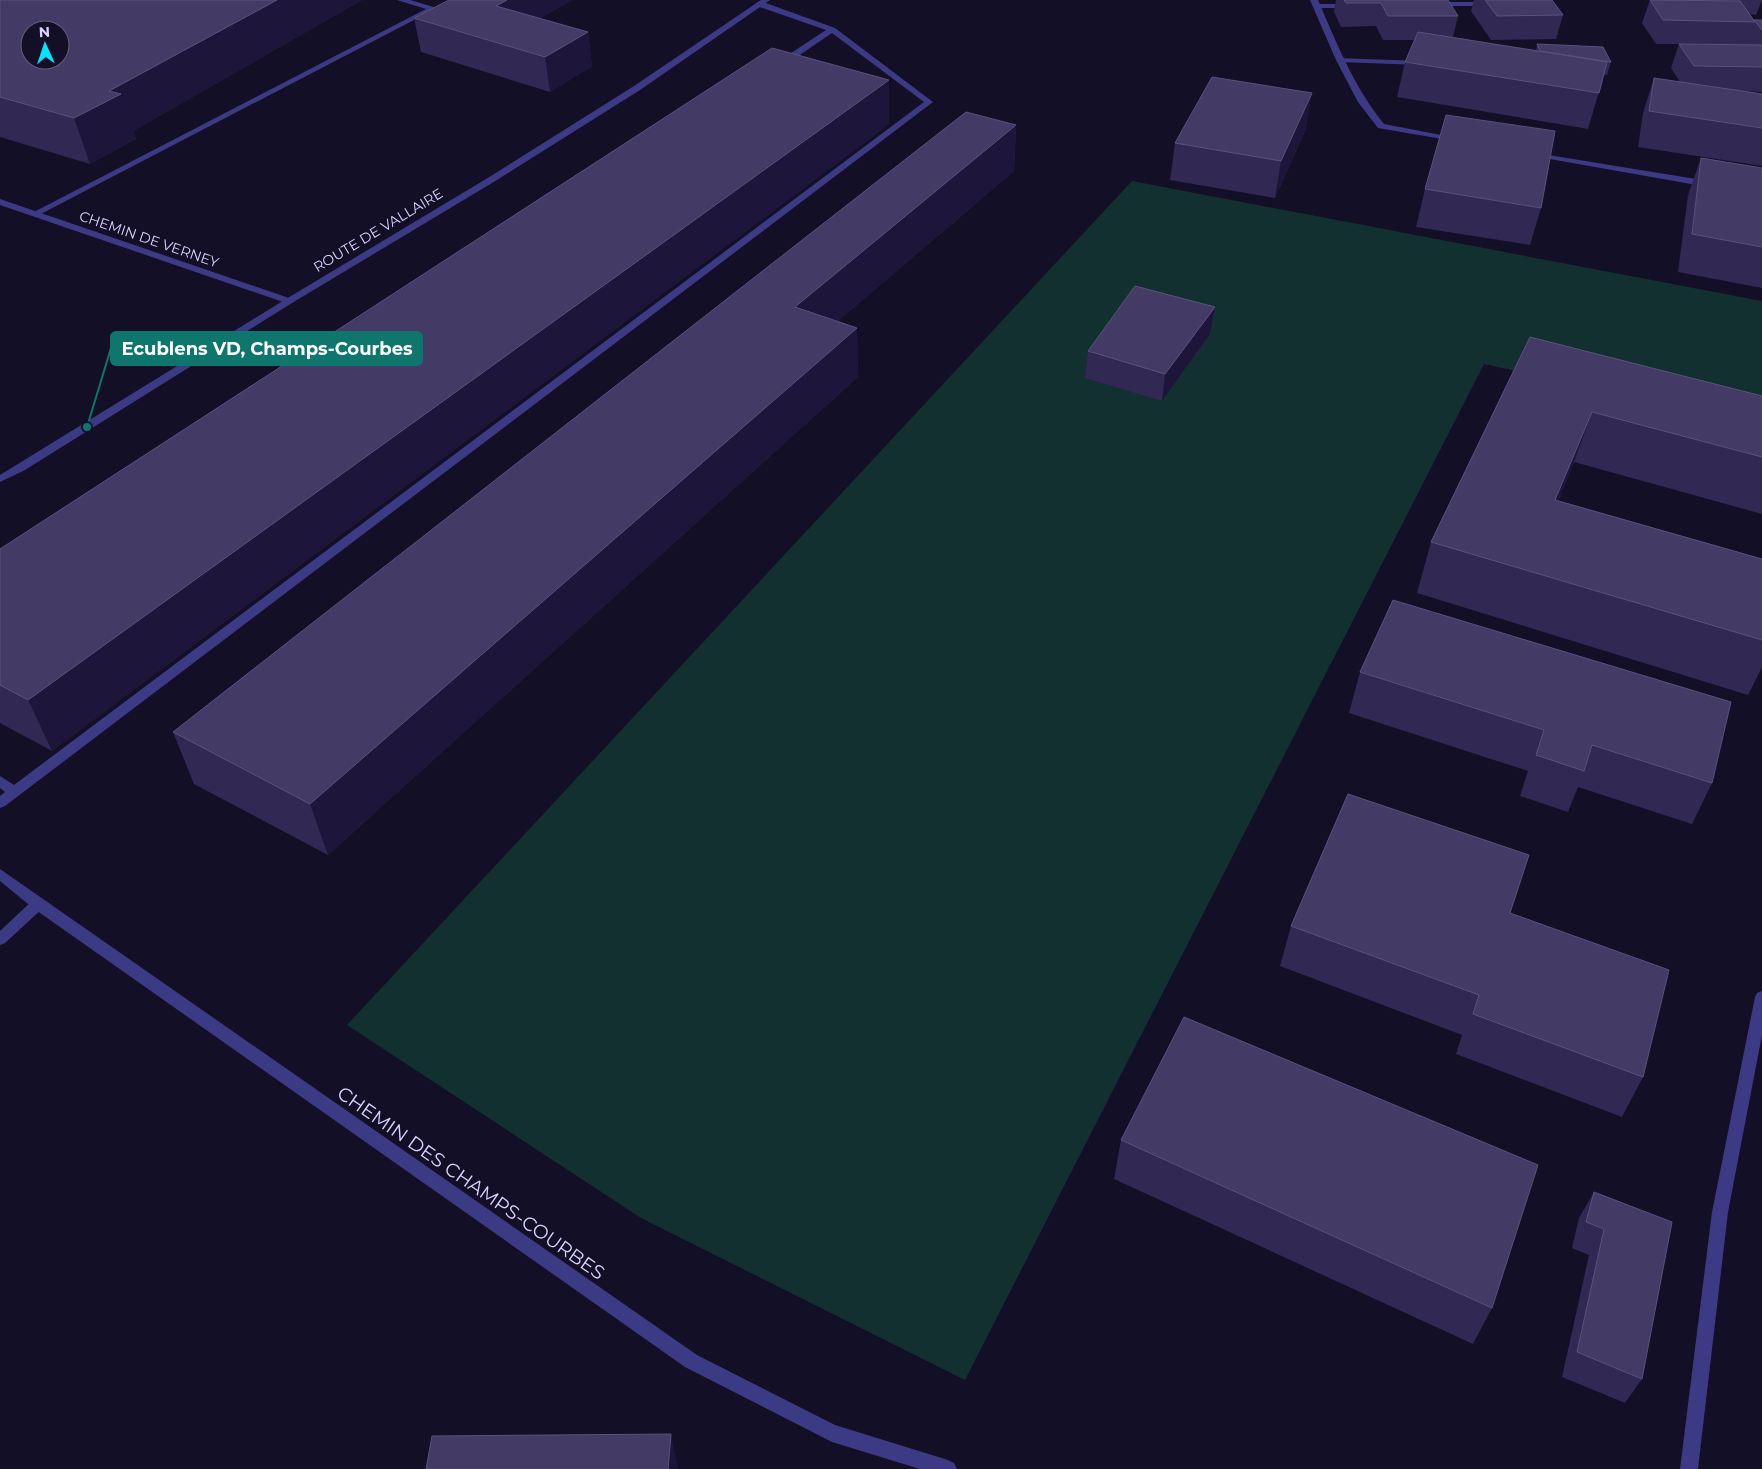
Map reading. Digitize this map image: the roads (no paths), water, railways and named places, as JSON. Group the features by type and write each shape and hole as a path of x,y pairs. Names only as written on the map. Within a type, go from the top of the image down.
{"street":[{"path":"34,214 433,8 401,0"},
{"path":"0,803 929,102 832,30 763,2"},
{"name":"ROUTE DE VALLAIRE","path":"0,479 21,468 289,301 494,178 637,88 763,2"},
{"path":"1356,6 1315,3 1340,60 1362,102 1381,126 1466,142"},
{"path":"1425,5 1494,4"},
{"path":"774,69 832,30"},
{"path":"1340,60 1411,61 1430,64"},
{"path":"1522,152 1714,185"},
{"name":"CHEMIN DE VERNEY","path":"0,202 289,301"},
{"path":"0,781 14,792"},
{"name":"CHEMIN DES CHAMPS-COURBES","path":"0,874 38,904 691,1361 832,1433 948,1469"},
{"path":"0,939 38,904"},
{"path":"1689,1469 1720,1212 1762,997"}],"place":[{"name":"Ecublens VD, Champs-Courbes","path":"87,427"}]}
